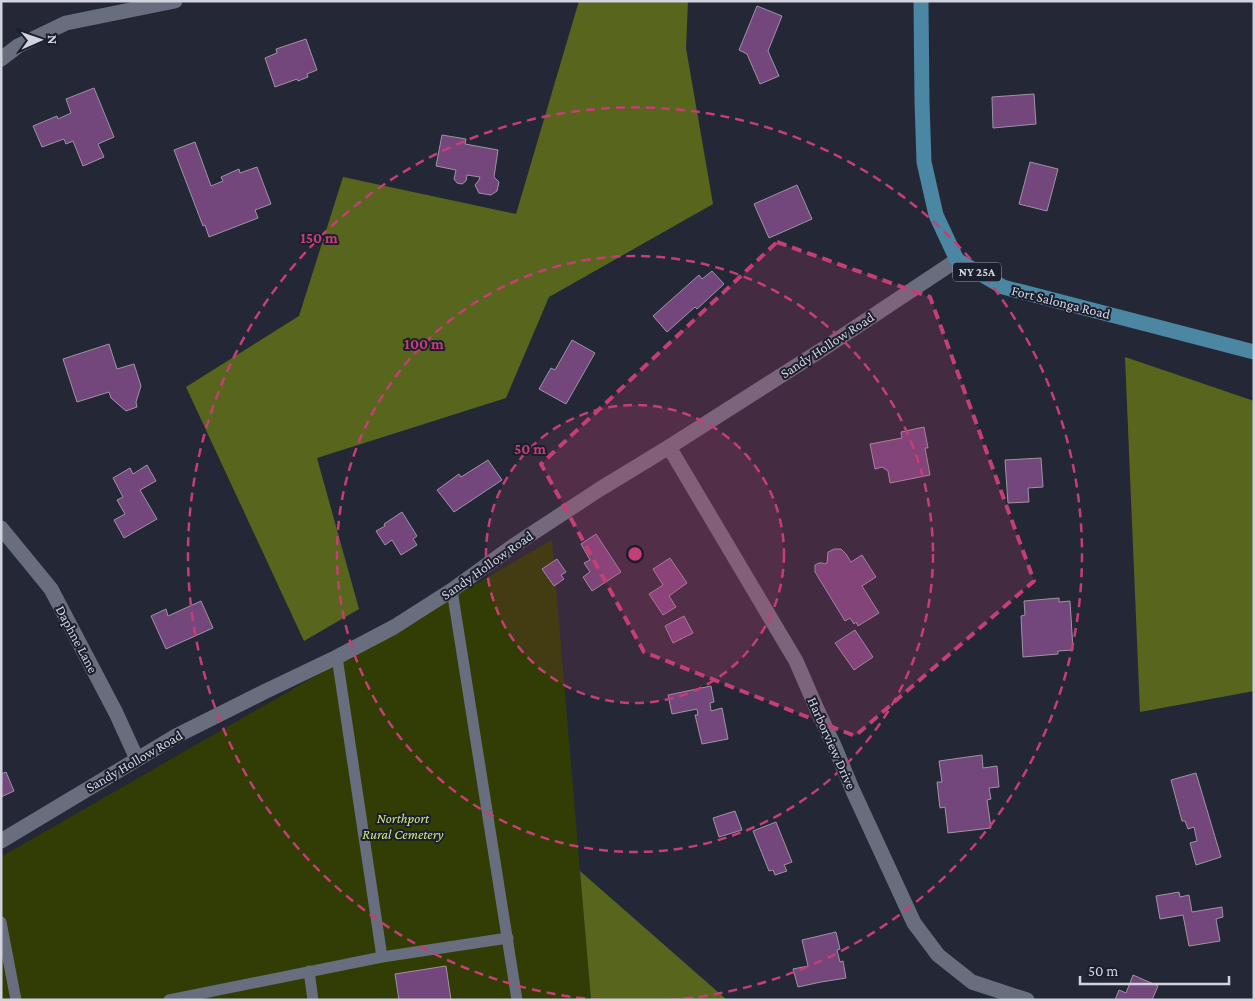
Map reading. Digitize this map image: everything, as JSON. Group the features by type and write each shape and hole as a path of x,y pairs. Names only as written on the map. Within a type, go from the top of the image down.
{"main road":[{"name":"NY 25A","path":"922,1 924,162 936,215 957,260"},
{"name":"Fort Salonga Road","path":"957,260 1003,288 1254,352"}],"street":[{"path":"1,59 18,46 66,23 174,1"},
{"name":"Sandy Hollow Road","path":"1,841 176,736 394,627 452,590 600,489 826,347 957,260"},
{"name":"Harborview Drive","path":"669,447 796,660 853,791 914,923 938,955 972,982 1027,1000"},
{"name":"Daphne Lane","path":"1,528 51,589 116,713 137,759"}],"lane":[{"path":"452,590 518,1000"},
{"path":"337,657 382,956"},
{"path":"1,922 16,1000"},
{"path":"169,1000 382,956 508,938"},
{"path":"309,971 314,1000"}],"highlighted area":[{"path":"777,242 930,297 1034,581 855,736 644,652 541,464"}],"green space":[{"path":"579,1 688,1 686,48 713,204 549,297 506,398 317,458 359,609 304,641 186,387 299,316 343,177 516,214"},
{"path":"1125,357 1254,401 1254,691 1140,712"},
{"name":"Northport Rural Cemetery","path":"552,540 591,1000 1,1000 1,857"},
{"path":"580,871 727,1000 591,1000"}],"building":[{"path":"757,6 782,16 768,51 779,76 760,84 747,54 739,50"},
{"path":"306,39 317,70 307,74 308,77 275,87 265,58 277,53 276,49"},
{"path":"94,88 114,137 98,144 104,157 83,166 73,141 66,144 64,139 42,147 33,126 57,116 58,119 71,113 66,99"},
{"path":"1034,94 1036,124 993,128 992,97"},
{"path":"442,135 466,139 465,144 498,150 494,177 499,182 497,191 491,195 479,193 475,185 480,177 467,175 466,181 462,184 457,183 454,179 456,170 436,166"},
{"path":"195,142 211,186 223,181 221,177 239,169 240,173 257,167 271,204 255,210 258,218 209,237 174,150"},
{"path":"1030,162 1058,169 1047,211 1019,204"},
{"path":"797,185 812,219 769,238 754,204"},
{"path":"712,271 724,284 697,309 695,307 667,332 653,316 699,275 702,279"},
{"path":"572,340 595,353 566,404 539,389 551,368 555,370"},
{"path":"109,344 117,369 134,364 141,386 136,402 137,407 126,411 111,398 109,392 77,402 63,359"},
{"path":"924,427 928,448 925,448 930,475 890,483 888,471 882,467 875,469 870,444 902,438 901,432"},
{"path":"1041,458 1043,487 1028,488 1029,502 1008,503 1005,460"},
{"path":"488,460 502,480 454,512 437,490 459,474 461,477"},
{"path":"147,465 156,481 140,490 157,519 124,538 114,520 125,514 117,500 123,497 113,478 130,468 133,474"},
{"path":"402,512 417,536 413,539 417,545 401,555 392,540 385,545 376,531"},
{"path":"596,534 621,572 592,591 583,577 590,572 584,563 590,560 581,544"},
{"path":"834,549 841,549 851,562 862,555 876,577 862,586 879,613 858,626 850,618 845,621 815,572 815,565 827,563 828,552"},
{"path":"670,558 687,583 669,596 676,607 663,615 649,594 663,585 653,569"},
{"path":"557,559 566,572 561,575 564,579 554,586 542,569"},
{"path":"1059,598 1059,602 1070,601 1073,650 1058,651 1058,654 1023,657 1021,616 1025,615 1024,601"},
{"path":"201,601 213,628 166,649 151,616 166,609 168,616"},
{"path":"684,616 693,633 673,643 665,626"},
{"path":"855,630 873,657 854,670 835,643"},
{"path":"711,686 714,702 710,703 711,711 722,708 728,739 702,744 695,715 698,715 697,709 672,714 668,695"},
{"path":"982,755 983,768 997,766 999,787 989,788 991,799 987,800 991,828 948,833 945,807 940,808 937,782 942,782 939,761"},
{"path":"6,772 14,791 1,797 1,774"},
{"path":"1196,773 1221,857 1196,865 1190,843 1197,841 1194,827 1188,829 1185,821 1182,821 1171,780"},
{"path":"735,811 742,830 719,837 713,818"},
{"path":"776,822 792,862 784,865 787,871 775,875 773,870 769,871 753,831"},
{"path":"1179,892 1180,897 1189,895 1192,912 1222,907 1223,917 1216,919 1220,941 1189,946 1183,915 1160,919 1156,896"},
{"path":"836,932 840,949 837,950 840,962 843,961 846,978 798,987 793,969 808,966 802,940"},
{"path":"446,966 451,1000 399,1000 395,974"},
{"path":"1133,975 1158,986 1152,1000 1115,1000 1119,990 1126,993"}]}
